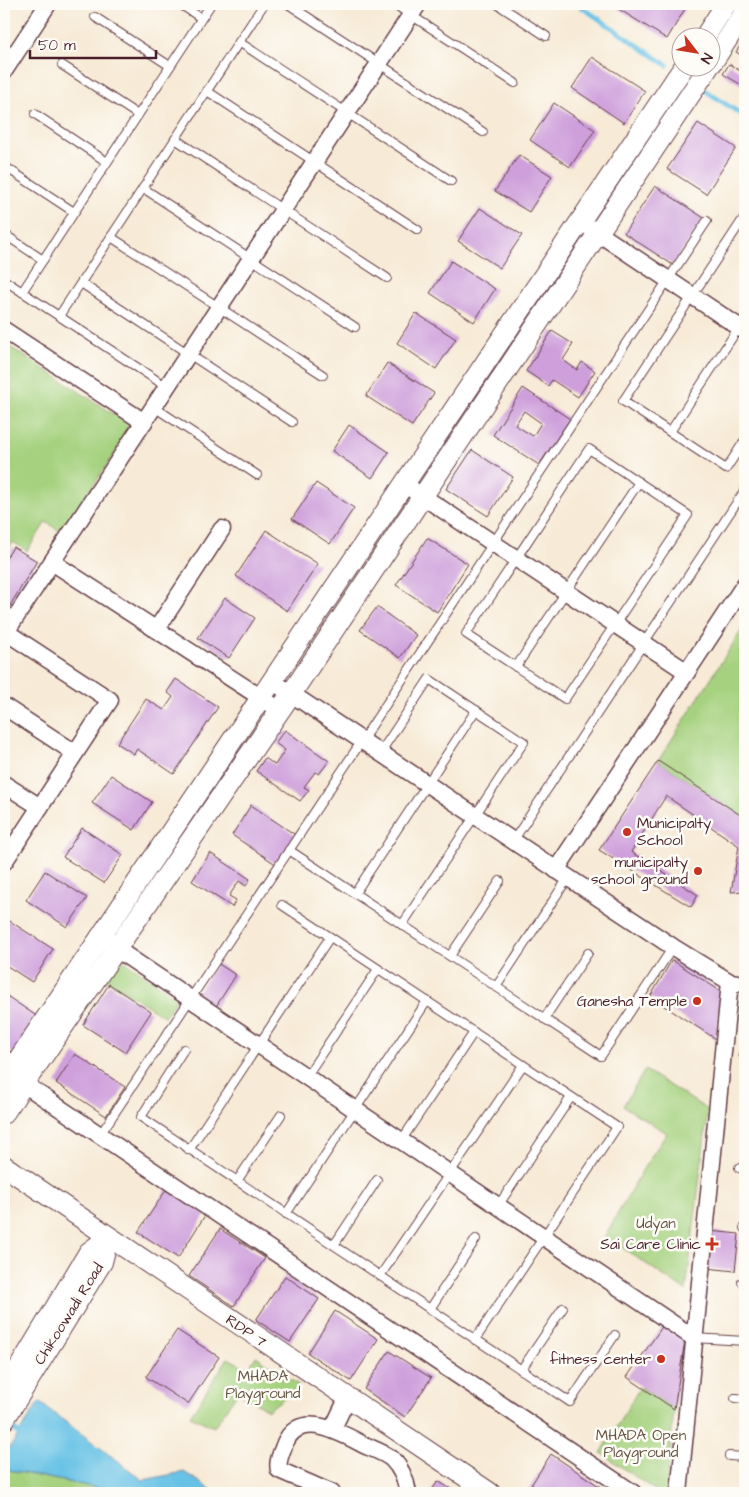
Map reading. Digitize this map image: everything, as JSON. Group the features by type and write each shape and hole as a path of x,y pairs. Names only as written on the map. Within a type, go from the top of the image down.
{"street":[{"path":"4,71 48,4"},
{"path":"710,28 726,4"},
{"path":"4,862 110,700 5,634 414,9"},
{"path":"722,48 745,12"},
{"path":"4,1113 25,1085 108,944 260,698 677,78"},
{"path":"633,1493 25,1085 6,1077 108,944 280,710 701,78"},
{"path":"580,222 692,296 743,325"},
{"path":"4,330 144,422"},
{"path":"404,484 687,672"},
{"path":"156,630 222,529"},
{"path":"52,562 280,710"},
{"path":"562,874 687,672 745,584"},
{"path":"272,681 673,947 737,983 694,1338 679,1493"},
{"path":"5,707 75,753"},
{"path":"4,784 40,807"},
{"path":"108,944 694,1338"},
{"name":"RDP 7","path":"4,1166 347,1399 490,1493"},
{"name":"Chikoowadi Road","path":"4,1420 14,1385 102,1262 108,1238"},
{"path":"332,1428 347,1399"},
{"path":"332,1493 280,1470 278,1465 284,1445 290,1432 296,1428 319,1426 332,1428 391,1458 405,1476 408,1493"},
{"path":"391,1458 404,1437"}],"lane":[{"path":"180,4 201,18"},
{"path":"22,292 210,4"},
{"path":"59,316 264,4"},
{"path":"288,4 482,132"},
{"path":"394,4 414,9 515,83"},
{"path":"497,4 546,36"},
{"path":"95,17 170,66"},
{"path":"239,42 450,180"},
{"path":"62,65 138,115"},
{"path":"207,91 418,230"},
{"path":"35,114 107,162"},
{"path":"175,139 387,278"},
{"path":"4,166 74,212"},
{"path":"143,188 355,327"},
{"path":"745,216 623,400 726,469 745,440"},
{"path":"100,1135 707,221"},
{"path":"4,234 43,260"},
{"path":"111,237 323,376"},
{"path":"4,280 167,387"},
{"path":"81,283 292,422"},
{"path":"670,432 743,325"},
{"path":"154,407 257,475"},
{"path":"589,449 688,514 565,699 466,634 516,558 589,449"},
{"path":"516,666 639,482"},
{"path":"513,841 745,490"},
{"path":"380,753 429,679 524,742 402,925"},
{"path":"355,893 476,710"},
{"path":"289,850 601,1056 673,947"},
{"path":"496,987 562,874"},
{"path":"450,956 500,880"},
{"path":"282,905 616,1127 476,1340"},
{"path":"189,1150 330,937"},
{"path":"544,1019 588,953"},
{"path":"306,1077 378,969"},
{"path":"286,1214 427,1001"},
{"path":"402,1141 474,1032"},
{"path":"184,1050 141,1117 237,1182 570,1402 615,1335"},
{"path":"380,1276 523,1065"},
{"path":"498,1206 571,1097"},
{"path":"237,1182 282,1115"},
{"path":"334,1245 377,1180"},
{"path":"430,1309 476,1239"},
{"path":"522,1370 563,1308"},
{"path":"694,1338 745,1341"},
{"path":"735,1398 745,1399"},
{"path":"729,1456 745,1457"}],"green space":[{"path":"4,343 132,426 63,533 46,522 27,551 13,542 4,556"},
{"path":"745,625 745,818 658,761"},
{"path":"102,946 177,997 165,1017 87,967"},
{"name":"Udyan","path":"645,1070 708,1110 686,1291 605,1236 643,1169 667,1133 623,1106"},
{"name":"MHADA Playground","path":"256,1356 300,1386 268,1410 238,1392 214,1427 190,1416 228,1358 248,1369"},
{"name":"MHADA Open Playground","path":"640,1387 674,1409 666,1493 659,1493 601,1453"},
{"path":"4,1469 102,1489 109,1493 4,1493"}],"water":[{"path":"39,1402 143,1480 184,1472 216,1493 109,1493 102,1489 4,1469 4,1457"}],"building":[{"path":"619,4 688,4 667,39 617,8"},
{"path":"742,43 745,45 745,57 736,52"},
{"path":"592,57 645,91 624,123 572,88"},
{"path":"729,64 745,74 745,87 723,74"},
{"path":"554,103 595,130 570,167 530,140"},
{"path":"698,123 736,148 706,194 667,169"},
{"path":"519,155 552,176 529,212 495,191"},
{"path":"655,186 704,218 673,265 624,233"},
{"path":"480,208 522,235 500,268 458,241"},
{"path":"451,261 495,289 474,322 430,293"},
{"path":"416,313 456,339 436,369 397,343"},
{"path":"552,331 573,344 563,360 577,370 582,362 595,371 578,397 552,380 548,386 526,371"},
{"path":"387,363 434,393 412,426 366,396"},
{"path":"523,388 570,419 539,465 493,435","holes":["524,411 541,423 533,436 515,425"]},
{"path":"349,425 389,452 372,478 332,451"},
{"path":"472,450 513,477 488,516 446,489"},
{"path":"316,483 354,508 330,544 292,519"},
{"path":"266,530 318,564 287,611 236,576"},
{"path":"427,538 468,564 437,612 396,585"},
{"path":"13,547 37,561 9,607 4,604 4,562"},
{"path":"225,598 255,618 229,658 198,638"},
{"path":"377,607 416,635 400,658 360,630"},
{"path":"176,679 218,707 174,774 137,749 134,754 117,743 146,699 164,710 173,697 167,692"},
{"path":"285,730 329,761 319,774 315,772 304,787 309,790 300,801 256,771 265,758 275,765 285,750 275,743"},
{"name":"Municipalty School","path":"658,761 745,818 745,891 731,892 739,846 666,796 631,852 698,895 691,907 599,850"},
{"path":"111,775 152,802 134,830 92,803"},
{"path":"251,805 297,836 277,865 232,835"},
{"path":"82,828 123,855 104,883 63,857"},
{"path":"210,853 250,879 246,886 239,881 229,896 236,900 232,907 192,881"},
{"path":"45,871 87,898 67,927 26,900"},
{"path":"5,918 53,949 32,982 4,964"},
{"name":"Ganesha Temple","path":"672,960 722,992 716,1039 650,997"},
{"path":"217,963 236,975 215,1008 195,995"},
{"path":"109,984 151,1012 125,1052 83,1025"},
{"path":"4,994 38,1017 14,1054 4,1047"},
{"path":"75,1054 125,1087 106,1116 56,1083"},
{"path":"170,1184 209,1209 178,1258 138,1232"},
{"path":"220,1229 265,1258 234,1306 189,1276"},
{"path":"710,1231 739,1234 735,1271 706,1268"},
{"path":"285,1276 319,1299 290,1342 256,1320"},
{"path":"335,1311 378,1339 351,1381 308,1353"},
{"name":"fitness center","path":"664,1324 685,1340 674,1409 627,1377"},
{"path":"177,1330 219,1357 188,1404 146,1377"},
{"path":"389,1351 431,1378 405,1417 364,1389"},
{"path":"551,1454 605,1490 603,1493 526,1493"},
{"path":"438,1481 457,1493 430,1493"}],"waterway":[{"path":"577,4 667,65"},
{"path":"700,87 745,117"},
{"path":"6,1425 24,1436"}],"place":[{"name":"Municipalty School","path":"627,832"},
{"name":"municipalty school ground","path":"698,871"},
{"name":"Ganesha Temple","path":"697,1001"},
{"name":"Sai Care Clinic","path":"712,1244"},
{"name":"fitness center","path":"661,1359"}]}
